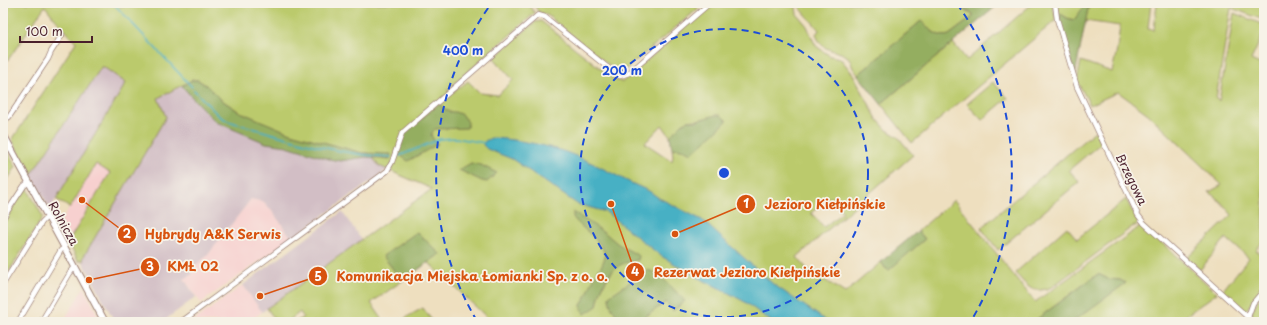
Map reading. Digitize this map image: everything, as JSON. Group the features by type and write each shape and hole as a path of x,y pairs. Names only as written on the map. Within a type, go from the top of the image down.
{"street":[{"path":"180,322 388,171 402,133 538,15 545,17 620,76 628,73 710,3"},
{"name":"Brzegowa","path":"1055,3 1057,19 1077,87 1138,215 1144,223 1254,322"},
{"path":"3,121 9,117 48,59 62,35"},
{"name":"Rolnicza","path":"3,134 105,322"},
{"path":"3,154 10,147"},
{"path":"3,218 24,186 29,182"},
{"path":"3,284 42,222 48,217"},
{"path":"18,322 61,250 64,248"},
{"path":"40,322 70,272 75,267"},
{"path":"1248,317 1253,303 1264,290"}],"shaded area":[{"path":"102,66 127,83 50,209 31,175"},
{"path":"182,86 199,105 266,143 287,146 340,161 366,157 390,159 387,170 292,238 264,202 251,199 207,256 192,268 191,272 193,274 184,279 196,297 165,320 165,322 115,322 83,262 84,256 157,98"},
{"path":"96,164 110,173 68,242 58,226"},
{"path":"251,199 264,202 292,238 201,303 184,279 193,274 191,272 192,268 207,256"},
{"path":"342,212 362,240 262,312 243,285"},
{"path":"243,285 262,312 248,322 192,322"},
{"path":"84,287 101,322 63,322"}],"green space":[{"path":"10,3 117,3 121,7 136,3 528,3 535,13 447,90 455,91 468,81 480,93 498,95 513,80 494,58 535,22 541,21 615,80 622,82 712,3 792,3 796,7 797,14 807,26 816,46 830,56 840,58 853,74 877,119 887,130 898,137 913,155 797,257 806,268 845,293 881,262 886,269 925,239 918,231 954,200 1035,302 1142,225 1217,293 1177,322 1072,322 1125,283 1120,280 1108,279 1098,274 1033,322 908,322 899,318 890,322 638,322 660,306 611,306 622,322 492,322 428,262 440,254 383,256 402,281 371,303 383,320 380,322 296,322 303,317 300,312 287,322 276,322 267,308 432,189 379,166 369,153 362,153 290,133 266,124 238,111 220,99 207,86 198,80 192,80 158,98 166,117 84,256 83,262 81,259 79,262 68,242 110,173 96,164 70,208 56,199 126,83 102,66 31,175 12,140 76,42 45,6 8,60 3,57 3,12","holes":["703,119 682,149 672,149 672,161 645,143 662,125 670,136 682,124 688,121","830,197 843,212 824,227 811,213","613,271 602,287 597,306 581,305"]},
{"path":"533,3 705,3 621,73 616,71 547,15 539,13"},
{"path":"796,3 964,3 963,7 968,13 973,14 973,17 949,35 945,36 937,34 921,21 858,75 848,57 822,45 816,34 819,30"},
{"path":"964,3 1000,3 881,104 858,75 921,21 930,30 937,34 945,36 949,35 973,17 973,14 963,9"},
{"path":"1033,3 1052,3 1056,20 912,143 881,104 953,43 967,60"},
{"path":"1057,3 1151,3 1148,29 1154,30 1157,3 1264,3 1264,20 1231,8 1216,99 1219,101 1234,13 1264,25 1264,32 1251,60 1264,66 1264,240 1256,250 1264,256 1264,289 1245,311 1222,291 1249,258 1226,238 1200,270 1187,258 1232,215 1221,202 1209,192 1222,185 1148,114 1118,92 1090,105 1077,81 1081,61 1112,72 1120,26 1085,21 1089,4 1074,20 1067,18 1058,12"},
{"path":"1089,4 1075,75 1058,12 1067,18 1074,20 1085,5"},
{"path":"192,80 198,80 207,86 220,99 238,111 290,133 362,153 391,154 390,159 366,157 340,161 287,146 266,143 216,122 182,86"},
{"path":"993,82 1008,98 982,120 967,104"},
{"path":"439,104 449,112 455,112 462,115 468,122 467,128 435,129 431,135 438,144 408,161 397,153 404,133"},
{"path":"721,115 727,121 692,153 675,148 672,149 670,136 682,124 688,121 695,121"},
{"path":"1095,131 1101,143 1069,170 1079,182 998,250 981,228"},
{"path":"8,151 16,167 3,186 3,158"},
{"path":"471,163 481,165 497,173 487,182 459,170"},
{"path":"26,186 43,217 3,281 3,222"},
{"path":"1126,199 1138,222 1137,225 1132,227 1052,287 1035,290 1027,286 1015,273 1067,227 1077,239"},
{"path":"573,212 604,232 618,244 639,256 638,260 620,265 611,272 604,283 597,306 585,314 581,305 594,277 603,263 605,255 603,249 595,239 573,217"},
{"path":"918,231 925,239 889,270 886,269 881,262"},
{"path":"417,232 440,254 402,281 383,256"},
{"path":"648,270 663,279 685,301 673,311 666,302 638,322 622,322 611,307 609,296"},
{"path":"1098,274 1108,279 1120,280 1126,283 1072,322 1033,322"},
{"path":"1264,293 1264,322 1257,322 1251,317 1256,304"},
{"path":"423,308 433,322 408,322 405,318"}],"water":[{"path":"491,138 535,144 567,152 649,191 659,198 702,220 773,284 828,322 772,322 745,302 661,256 606,212 577,204 512,159 487,149 483,145 485,141"}],"waterway":[{"path":"113,3 192,87"},
{"path":"194,90 219,116 228,121 329,149 350,153 391,157"},
{"path":"399,156 440,139 456,138 485,143"}],"place":[{"name":"Hybrydy A&K Serwis","path":"82,200"},
{"name":"Rezerwat Jezioro Kiełpińskie","path":"611,204"},
{"name":"Jezioro Kiełpińskie","path":"675,234"},
{"name":"KMŁ 02","path":"89,280"},
{"name":"Komunikacja Miejska Łomianki Sp. z o. o.","path":"260,296"}]}
